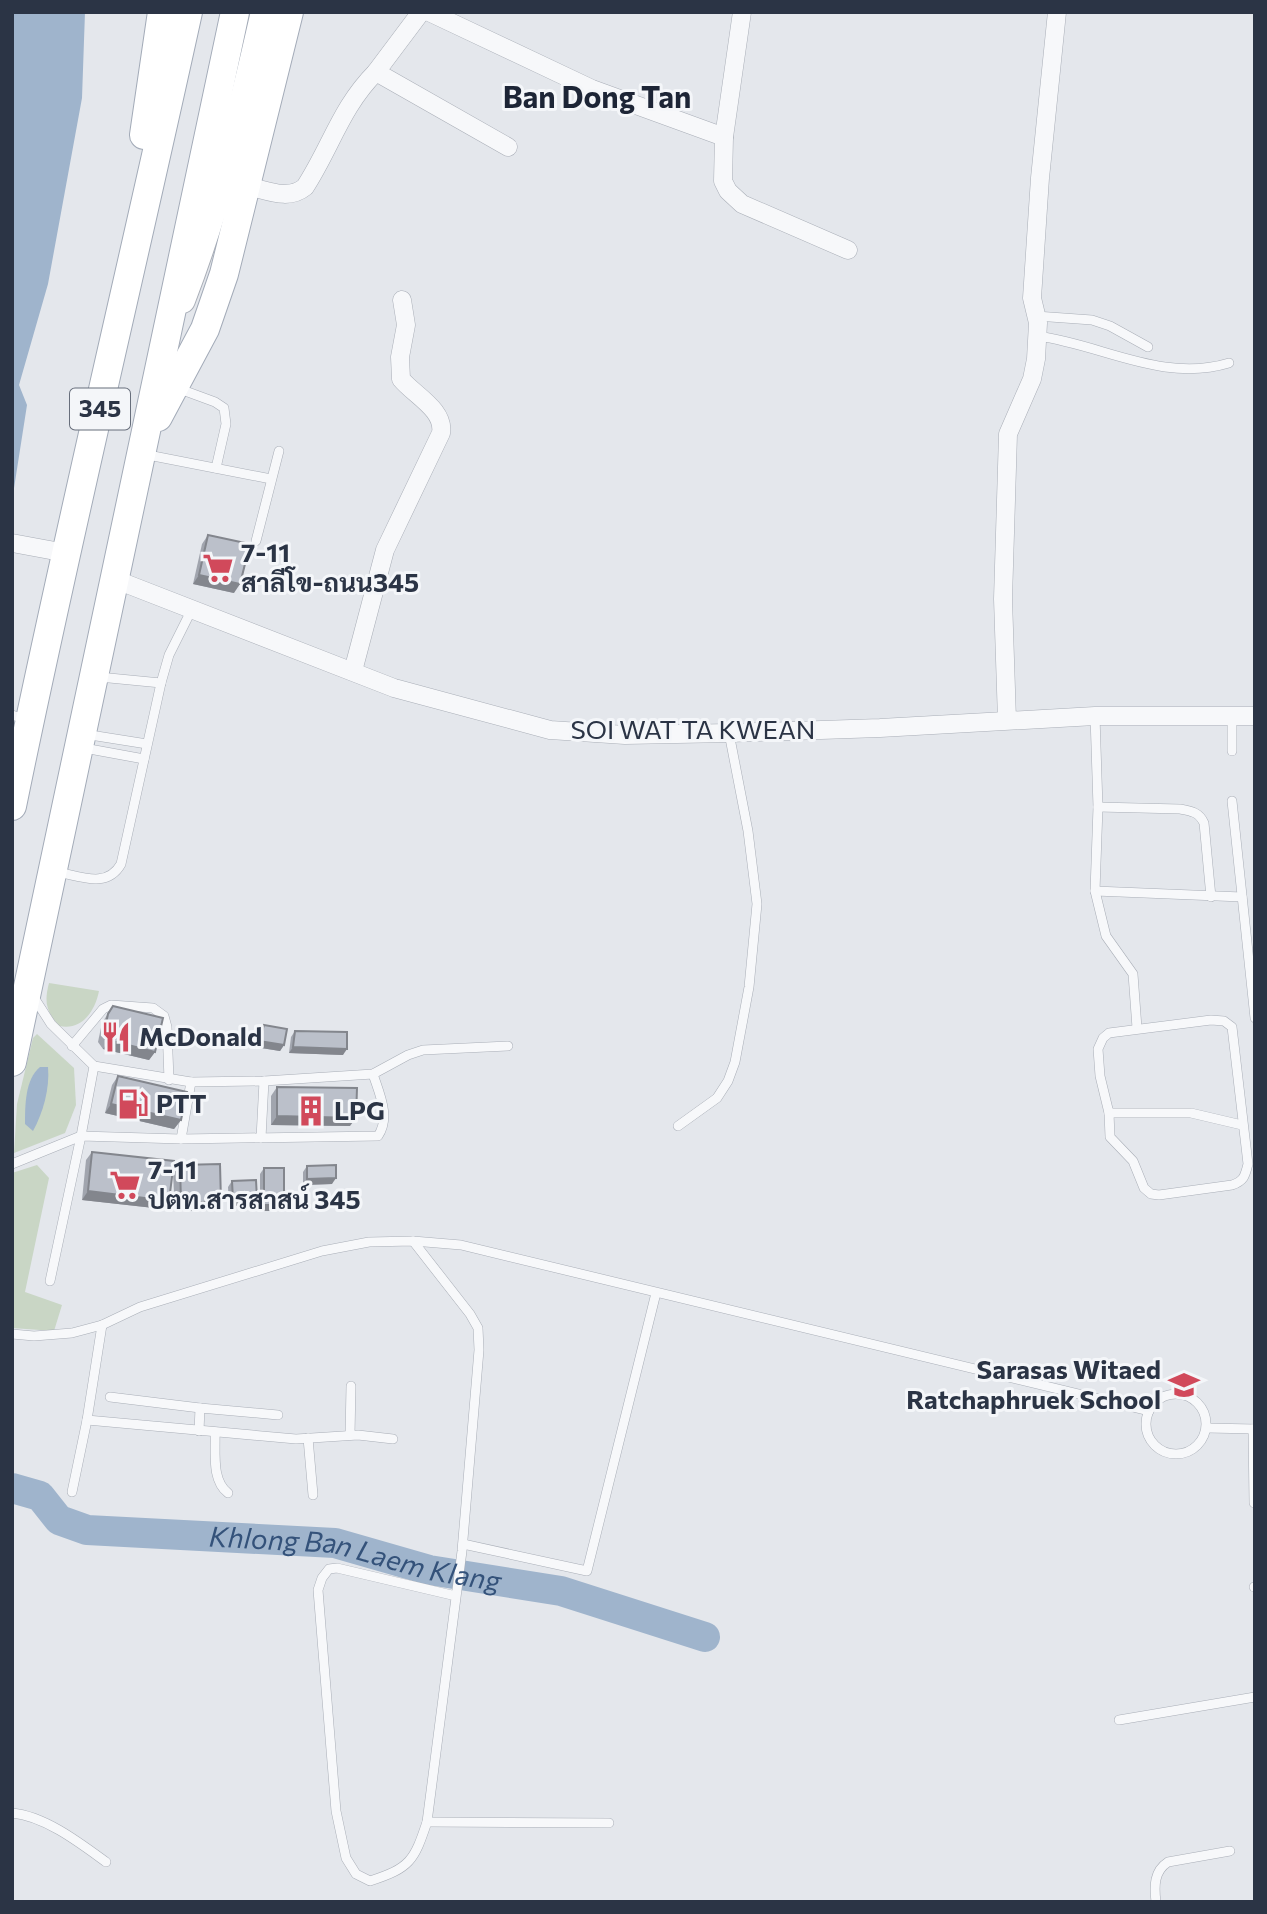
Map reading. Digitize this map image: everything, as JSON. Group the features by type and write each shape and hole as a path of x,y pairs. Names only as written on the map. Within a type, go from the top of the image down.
{"main road":[{"path":"124,304 162,12"},
{"name":"345","path":"12,806 21,718 66,553 188,12"},
{"name":"345","path":"12,1062 235,12"},
{"name":"345","path":"165,344 204,242 264,12"},
{"path":"143,447 205,329 224,274 289,12"}],"street":[{"path":"247,186 285,195 297,194 305,187 347,107 421,12"},
{"path":"429,12 592,89 724,137"},
{"path":"743,12 724,137 723,181 728,191 742,204 848,250"},
{"path":"1007,720 1003,598 1008,434 1032,379 1038,336 1032,298 1040,178 1057,12"},
{"path":"376,72 508,147"},
{"path":"354,671 385,550 441,433 442,425 437,414 401,379 400,357 406,325 402,300"},
{"path":"12,543 66,553"},
{"name":"SOI WAT TA KWEAN","path":"114,579 394,688 550,730 625,735 729,733 1095,716 1255,716"}],"lane":[{"path":"1036,316 1092,320 1110,326 1148,347"},
{"path":"1038,336 1075,342 1143,364 1199,370 1229,363"},
{"path":"175,388 215,402 224,408 226,424 216,468"},
{"path":"143,447 216,468 271,479"},
{"path":"256,541 279,451"},
{"path":"52,871 101,880 116,873 121,864 161,682 169,655 192,609"},
{"path":"93,676 161,682"},
{"path":"1095,716 1098,807 1094,891 1106,936 1133,974 1138,1028"},
{"path":"1232,716 1232,751"},
{"path":"678,1126 717,1098 729,1081 735,1062 754,949 757,904 753,864 729,733"},
{"path":"80,740 147,744"},
{"path":"80,740 144,759"},
{"path":"1232,801 1255,1018"},
{"path":"1098,807 1180,809 1193,811 1200,816 1204,823 1211,897"},
{"path":"1094,891 1242,897"},
{"path":"28,989 51,1024 94,1066 191,1083 373,1074 423,1050 508,1046"},
{"path":"72,1046 103,1009 111,1005 153,1008 164,1016 167,1027 169,1080"},
{"path":"1211,1020 1229,1023 1232,1027 1248,1164 1242,1181 1232,1185 1151,1194 1144,1188 1133,1161 1110,1137 1109,1113 1100,1076 1098,1049 1103,1038 1109,1033 1211,1020"},
{"path":"50,1281 94,1066"},
{"path":"12,1164 81,1136 181,1139 378,1136 384,1128 385,1117 373,1074"},
{"path":"261,1138 264,1081"},
{"path":"181,1139 191,1083"},
{"path":"1109,1113 1191,1113 1242,1125"},
{"path":"413,1241 470,1314 478,1328 479,1350 462,1548 427,1822 419,1846 407,1866 370,1881 356,1874 346,1858 336,1811 318,1590 329,1569 337,1568 456,1591"},
{"path":"12,1334 34,1336 72,1333 102,1325 140,1307 322,1251 369,1242 413,1241 461,1245 1149,1411"},
{"path":"462,1548 587,1571 656,1293"},
{"path":"72,1492 102,1325"},
{"path":"350,1435 351,1386"},
{"path":"1177,1393 1193,1398 1205,1410 1207,1428 1200,1444 1185,1453 1168,1453 1153,1444 1146,1428 1149,1411 1160,1398 1177,1393"},
{"path":"110,1397 278,1415"},
{"path":"199,1431 200,1408"},
{"path":"87,1420 309,1438 350,1435 393,1438"},
{"path":"1207,1428 1254,1429 1254,1503"},
{"path":"215,1432 217,1476 219,1485 228,1493"},
{"path":"309,1438 313,1494"},
{"path":"1119,1720 1255,1697"},
{"path":"12,1813 21,1814 65,1833 106,1862"},
{"path":"427,1822 609,1824"},
{"path":"1156,1902 1156,1874 1160,1867 1168,1862 1230,1851"}],"green space":[{"path":"49,983 99,991 91,1012 81,1022 67,1027 59,1026 47,1006"},
{"path":"37,1034 74,1068 76,1105 65,1133 14,1153 17,1104 33,1038"},
{"path":"37,1165 49,1178 25,1292 62,1305 54,1331 12,1328 12,1173"}],"water":[{"path":"12,12 85,12 82,98 48,284 19,385 27,405 12,501"},
{"path":"40,1067 48,1067 48,1083 43,1108 33,1131 25,1124 26,1101 31,1078"}],"building":[{"name":"7-11 สาลีโข-ถนน345","path":"208,535 250,544 240,584 199,575"},
{"path":"113,1006 163,1018 155,1052 109,1040 104,1033 108,1014"},
{"path":"264,1025 287,1029 284,1045 259,1041"},
{"path":"295,1031 347,1032 347,1049 293,1047"},
{"path":"118,1076 187,1092 181,1120 111,1104"},
{"name":"LPG","path":"277,1087 357,1088 356,1118 277,1116"},
{"name":"7-11 ปตท.สารสาสน์ 345","path":"92,1152 174,1161 169,1201 88,1191"},
{"path":"220,1164 221,1201 181,1203 180,1165"},
{"path":"336,1165 336,1178 307,1179 307,1166"},
{"path":"264,1168 284,1168 284,1205 264,1205"},
{"path":"256,1180 257,1199 233,1200 232,1181"}],"waterway":[{"name":"Khlong Ban Laem Klang","path":"12,1488 40,1496 59,1520 87,1530 335,1543 429,1570 561,1591 705,1637"}],"place":[{"name":"7-11 สาลีโข-ถนน345","path":"218,568"},
{"name":"McDonald","path":"116,1037"},
{"name":"PTT","path":"133,1104"},
{"name":"LPG","path":"311,1111"},
{"name":"7-11 ปตท.สารสาสน์ 345","path":"125,1185"},
{"name":"Sarasas Witaed Ratchaphruek School","path":"1184,1385"}],"district":[{"name":"Ban Dong Tan","path":"597,98"}]}
